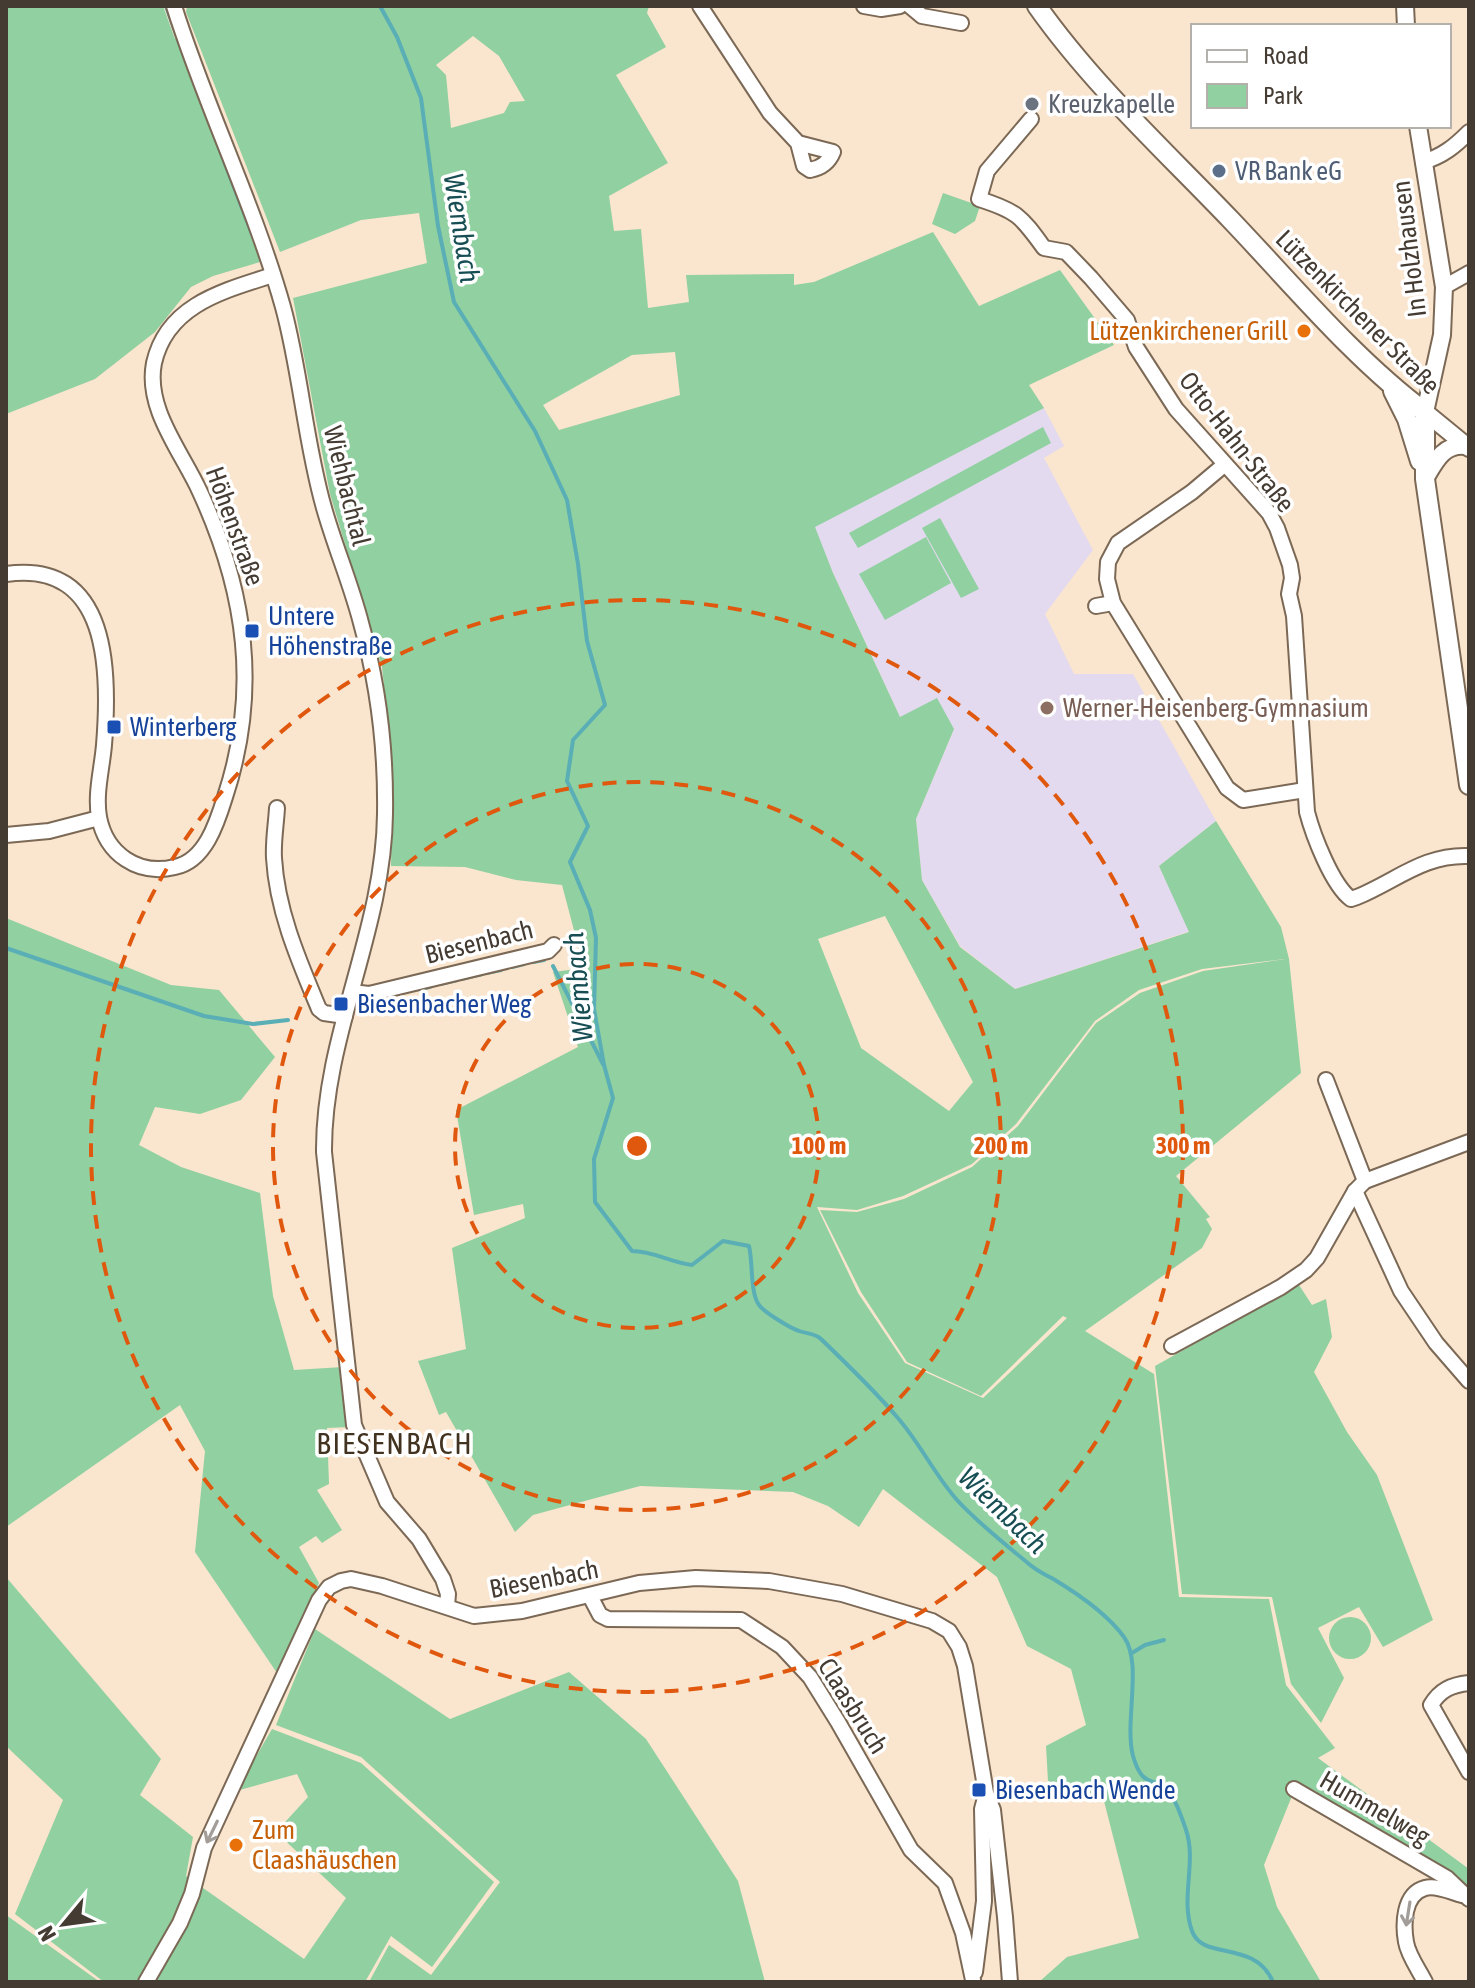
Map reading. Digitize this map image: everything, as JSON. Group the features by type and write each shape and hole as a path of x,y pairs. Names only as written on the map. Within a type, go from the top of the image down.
{"main road":[{"name":"Lützenkirchener Straße","path":"1037,6 1087,69 1390,386 1425,412 1425,479 1469,785"},
{"path":"1390,386 1407,419 1425,479"}],"street":[{"name":"Wiehbachtal","path":"174,6 273,275 291,337 323,507 370,658 380,726 385,811 382,862 352,992"},
{"path":"700,6 770,113 798,143"},
{"path":"864,6 881,9 900,6"},
{"path":"910,6 922,16 961,23"},
{"name":"Otto-Hahn-Straße","path":"1031,119 987,171 979,199 1007,208 1020,216 1044,248 1066,252 1091,278 1127,320 1136,347 1176,409 1269,513 1277,528 1292,578 1289,594 1294,616 1305,790 1312,831 1343,891 1351,899 1431,860 1446,856 1469,856"},
{"name":"In Holzhausen","path":"1418,128 1444,287 1442,335 1425,412"},
{"path":"1423,162 1453,148 1469,132"},
{"path":"1444,287 1469,273"},
{"name":"Höhenstraße","path":"6,574 25,571 44,574 63,582 80,595 93,614 101,636 105,664 106,725 98,800 99,818 108,840 117,853 135,866 155,870 178,867 192,859 217,823 239,751 246,676 243,633 238,601 214,524 200,490 160,414 153,389 153,367 158,348 173,321 200,301 273,275"},
{"path":"1390,386 1408,389 1433,377"},
{"path":"1425,412 1467,447"},
{"path":"1425,479 1443,452 1450,447 1467,447"},
{"path":"1224,465 1192,492 1118,543 1110,554 1107,570 1109,591 1113,603 1234,796 1243,800 1305,790"},
{"path":"1096,606 1113,603"},
{"path":"277,808 275,867 293,945 319,1009 324,1013 345,1016"},
{"path":"6,835 49,831 99,818"},
{"name":"Biesenbach","path":"352,992 378,992 548,951 554,945"},
{"path":"146,1982 180,1923 199,1865 227,1801 319,1600 329,1587 351,1579 447,1606 448,1594 443,1579 419,1539 387,1502 354,1425 324,1152 331,1071 352,992"},
{"path":"1326,1080 1360,1186 1401,1291 1436,1343 1469,1381"},
{"path":"1172,1346 1281,1287 1306,1270 1360,1186 1469,1142"},
{"name":"Biesenbach","path":"447,1606 464,1614 495,1615 639,1583 682,1579 769,1581 842,1594 932,1621 949,1631 959,1647 965,1666 986,1793 993,1810 1010,1982"},
{"name":"Claasbruch","path":"590,1596 600,1615 608,1619 741,1620 782,1647 810,1677 911,1850 945,1883 963,1933 973,1981"},
{"path":"1469,1683 1438,1693 1431,1705 1469,1772"},
{"name":"Hummelweg","path":"1294,1789 1447,1878 1466,1897"},
{"name":"Claasbruch","path":"973,1981 984,1901 982,1809 986,1793"},
{"path":"1425,1982 1406,1945 1405,1912 1412,1897 1423,1888 1435,1887 1466,1897"}],"shaded area":[{"name":"Werner-Heisenberg-Gymnasium","path":"1044,408 1064,446 1044,458 1093,550 1045,614 1074,674 1133,674 1216,821 1159,866 1190,931 1015,989 960,946 922,880 916,819 954,729 900,717 814,526"}],"green space":[{"path":"6,6 163,6 175,39 179,39 262,256 260,262 213,276 191,287 155,332 95,379 6,414"},
{"path":"187,6 649,6 647,13 666,47 616,75 668,163 609,196 614,231 641,229 648,308 689,302 686,275 794,274 794,285 814,282 933,232 979,306 1060,270 1114,345 1029,385 1044,408 815,527 900,717 937,698 954,729 916,819 922,880 960,947 1015,989 1189,932 1159,866 1216,821 1281,927 1289,959 1301,1073 1176,1176 1210,1217 1206,1219 1212,1229 1202,1248 1085,1331 1154,1374 1179,1597 1269,1599 1286,1685 1335,1748 1318,1758 1469,1869 1469,1890 1294,1791 1264,1865 1277,1907 1321,1982 1039,1982 1067,1957 1139,1938 1104,1801 1048,1781 1046,1746 1086,1725 1071,1669 1027,1646 997,1577 883,1489 859,1527 828,1506 793,1492 640,1486 533,1515 515,1532 446,1412 439,1415 418,1361 466,1349 452,1248 525,1218 523,1204 474,1215 456,1110 578,1047 553,972 584,968 562,885 516,880 465,867 391,866 393,769 382,667 330,494 293,298 427,263 419,213 361,220 280,252 186,12","holes":["473,36 499,56 525,101 510,102 504,113 451,128 446,75 436,65","675,352 680,395 559,430 543,405 632,355","885,916 973,1082 949,1111 861,1048 818,939","1285,959 1203,971 1140,993 1096,1023 1018,1126 972,1167 904,1199 857,1212 820,1210 861,1292 907,1362 981,1396 1063,1316 1067,1318 983,1398 905,1363 858,1293 817,1207 857,1210 903,1196 972,1164 1016,1124 1095,1021 1139,990 1202,969"]},
{"path":"943,193 980,206 975,221 955,234 932,224"},
{"path":"1043,427 1051,443 858,548 849,533"},
{"path":"940,518 979,589 961,598 922,528"},
{"path":"926,537 951,583 885,620 859,574"},
{"path":"6,918 171,985 219,990 275,1057 241,1100 200,1114 155,1107 139,1145 181,1167 260,1193 273,1296 294,1370 343,1367 349,1427 327,1428 329,1484 317,1490 342,1530 322,1543 316,1536 299,1547 319,1583 277,1673 195,1552 205,1451 180,1405 6,1527"},
{"path":"1299,1285 1312,1305 1326,1299 1332,1337 1314,1372 1347,1432 1377,1475 1433,1620 1383,1647 1359,1607 1318,1628 1344,1678 1321,1723 1291,1684 1272,1597 1182,1594 1155,1366"},
{"path":"6,1577 161,1759 140,1795 193,1837 186,1876 304,1959 346,1898 276,1832 308,1797 297,1774 236,1791 272,1729 361,1763 494,1882 432,1967 391,1936 365,1982 104,1982 15,1914 63,1800 6,1746"},
{"path":"1350,1617 1365,1623 1371,1638 1365,1653 1350,1659 1335,1653 1329,1638 1335,1623"},
{"path":"315,1629 450,1719 569,1672 646,1739 738,1881 765,1982 369,1982 389,1945 431,1975 500,1882 361,1757 276,1725"},
{"path":"6,1915 100,1982 6,1982"}],"waterway":[{"path":"166,6 187,64"},
{"name":"Wiembach","path":"380,6 397,37 421,98 438,226 454,302 535,431 567,500 587,641 605,705 573,740 567,781 588,826 570,862 590,910 596,938 594,1009 613,1098 594,1159 595,1202 632,1251 692,1265 723,1241 749,1246 754,1293 759,1305 790,1327 821,1339 897,1417 965,1509 1032,1566 1083,1598 1124,1637 1132,1662 1130,1726 1133,1756 1141,1774 1169,1792 1186,1830 1190,1855 1188,1906 1192,1931 1206,1946 1254,1960 1265,1969 1273,1982"},
{"path":"213,132 252,234"},
{"path":"6,948 204,1016 253,1024 288,1020"},
{"path":"533,962 544,960"},
{"path":"512,967 524,964"},
{"path":"553,966 603,1064"},
{"path":"486,973 501,970"},
{"path":"461,979 482,974"},
{"path":"440,984 457,980"},
{"path":"422,989 432,986"},
{"path":"360,1003 373,1000"},
{"path":"1132,1653 1145,1645 1164,1640"}],"place":[{"name":"Kreuzkapelle","path":"1032,104"},
{"name":"VR Bank eG","path":"1219,171"},
{"name":"Lützenkirchener Grill","path":"1304,331"},
{"name":"Untere Höhenstraße","path":"252,631"},
{"name":"Werner-Heisenberg-Gymnasium","path":"1047,708"},
{"name":"Winterberg","path":"114,727"},
{"name":"Biesenbacher Weg","path":"341,1004"},
{"name":"Biesenbach Wende","path":"979,1790"},
{"name":"Zum Claashäuschen","path":"236,1845"}],"district":[{"name":"BIESENBACH","path":"395,1443"}]}
